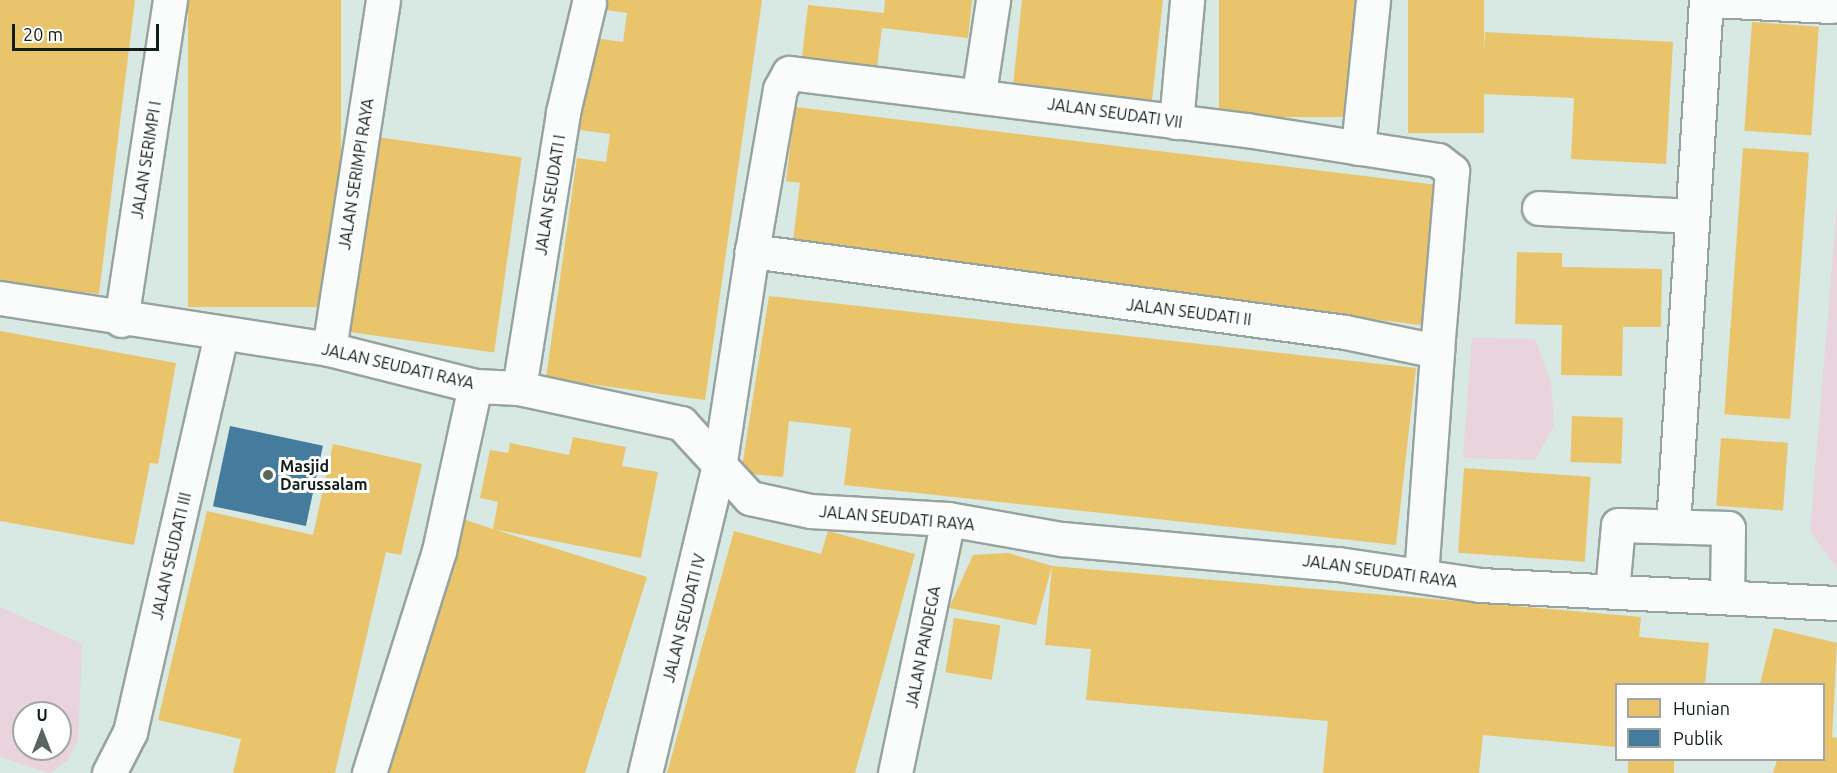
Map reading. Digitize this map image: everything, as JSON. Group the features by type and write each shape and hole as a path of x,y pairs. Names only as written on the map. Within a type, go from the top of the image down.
{"street":[{"name":"JALAN SERIMPI I","path":"121,320 170,0"},
{"name":"JALAN SERIMPI RAYA","path":"329,349 383,0"},
{"path":"979,93 993,0"},
{"path":"1176,122 1187,0"},
{"path":"1358,148 1373,0"},
{"path":"1673,526 1690,216 1706,0"},
{"path":"1712,0 1831,6"},
{"name":"JALAN SEUDATI I","path":"519,388 563,112 589,3"},
{"name":"JALAN SEUDATI VII","path":"752,252 784,78 797,73 979,93 1358,148 1445,164 1452,179 1437,351"},
{"path":"1539,208 1690,216"},
{"path":"720,461 752,252"},
{"name":"JALAN SEUDATI II","path":"752,252 1345,332 1437,351"},
{"name":"JALAN SEUDATI RAYA","path":"0,298 121,320 329,349 475,386 519,388 681,423 760,502 810,511 948,519 1062,539 1421,576 1480,585 1837,603"},
{"name":"JALAN SEUDATI III","path":"109,773 130,732 221,334"},
{"path":"1421,576 1437,351"},
{"path":"369,773 439,551 475,386"},
{"name":"JALAN SEUDATI IV","path":"645,773 720,461"},
{"name":"JALAN PANDEGA","path":"895,773 948,519"},
{"path":"1612,591 1618,525 1728,528 1727,597"}],"shaded area":[{"path":"1837,205 1837,568 1810,531"},
{"path":"1472,338 1535,339 1551,383 1554,426 1535,460 1463,458"},
{"path":"0,607 82,644 78,740 72,751 72,701 12,701 12,761 0,757"},
{"path":"12,761 67,761 50,773"}],"building: Hunian":[{"path":"0,0 135,0 99,294 0,283"},
{"path":"188,0 341,0 341,307 188,307"},
{"path":"600,0 762,0 705,400 546,378 577,158 606,162 610,134 580,130 594,38 623,42 627,13 598,9"},
{"path":"885,0 972,0 968,38 882,28 876,74 801,66 808,5 884,13"},
{"path":"1022,0 1163,0 1152,100 1013,86"},
{"path":"1219,0 1357,0 1357,117 1219,117"},
{"path":"1408,0 1484,0 1484,133 1408,133"},
{"path":"1752,22 1819,27 1811,135 1744,131"},
{"path":"1485,32 1673,42 1666,164 1571,159 1574,98 1482,94"},
{"path":"795,107 1438,185 1421,325 792,249 800,183 786,181"},
{"path":"377,137 522,157 494,352 350,332"},
{"path":"1743,148 1809,153 1790,419 1724,414"},
{"path":"1517,252 1562,253 1562,267 1662,269 1661,327 1623,327 1622,376 1561,375 1562,325 1515,324"},
{"path":"769,296 1416,368 1396,545 844,485 851,428 789,421 783,477 741,473"},
{"path":"0,331 176,363 158,464 150,463 134,545 0,521"},
{"path":"1572,416 1623,418 1621,464 1570,462"},
{"path":"573,437 626,447 622,466 658,472 641,558 493,529 498,502 480,498 490,450 508,453 510,443 569,455"},
{"path":"1721,438 1788,443 1783,511 1716,506"},
{"path":"333,444 422,464 401,555 386,552 335,773 233,773 241,739 158,720 207,511 313,535"},
{"path":"1464,468 1591,477 1585,562 1458,553"},
{"path":"463,519 647,577 585,773 384,773"},
{"path":"734,531 821,554 828,531 915,554 855,773 667,773"},
{"path":"1008,553 1052,566 1036,625 949,608 973,555"},
{"path":"1052,566 1641,617 1639,637 1709,643 1705,683 1615,683 1615,747 1483,735 1479,773 1323,773 1328,721 1086,700 1091,649 1045,645"},
{"path":"954,618 1000,625 992,680 945,672"},
{"path":"1774,628 1837,643 1832,737 1837,738 1837,773 1773,773 1777,761 1825,761 1825,683 1760,683"},
{"path":"1628,761 1674,761 1674,773 1628,773"}],"building: Publik":[{"name":"Masjid Darussalam","path":"230,426 323,446 306,526 213,506"}],"place":[{"name":"Masjid Darussalam","path":"268,475"}]}
